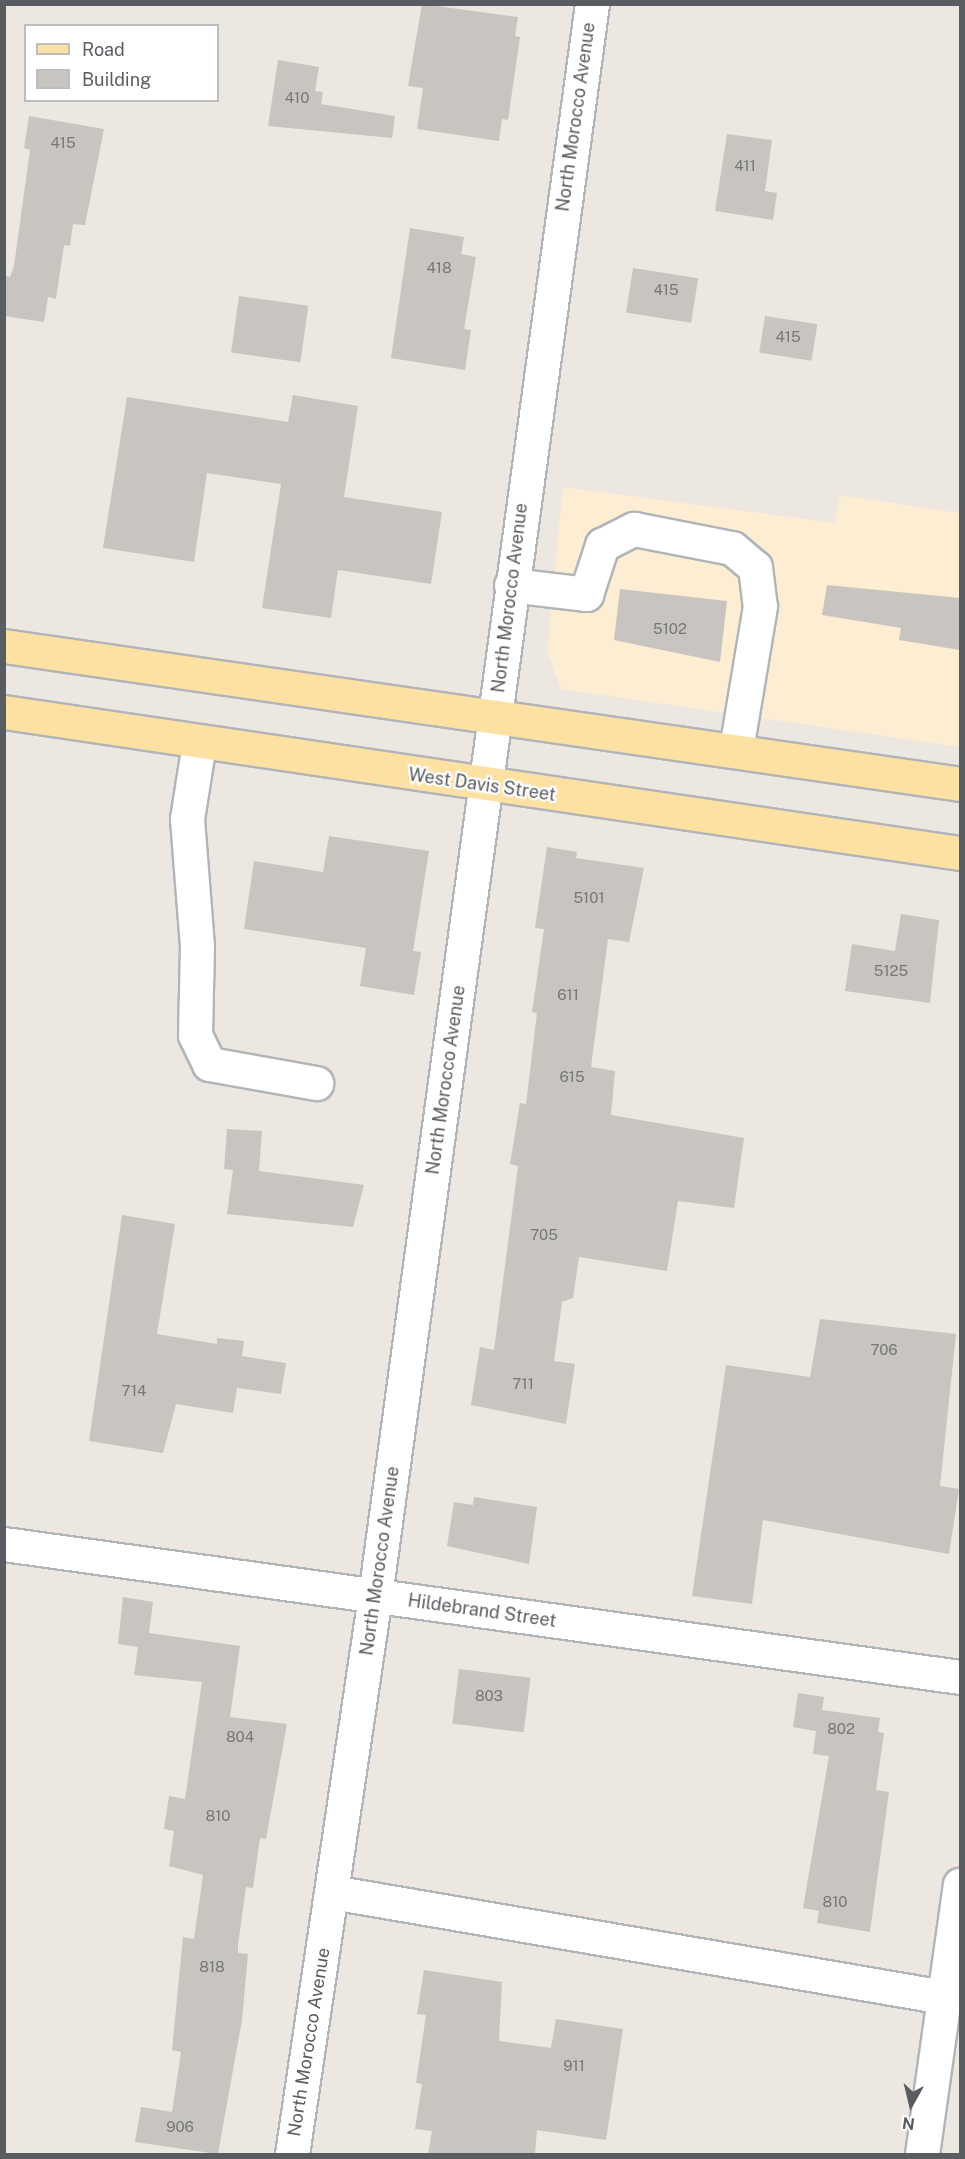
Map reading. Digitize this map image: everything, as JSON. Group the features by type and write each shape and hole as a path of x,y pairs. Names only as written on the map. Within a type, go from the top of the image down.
{"main road":[{"path":"4,646 960,784"},
{"name":"West Davis Street","path":"4,712 486,786 960,854"}],"street":[{"name":"North Morocco Avenue","path":"292,2154 375,1596 592,4"},
{"path":"511,585 586,594 602,545 634,529 732,548 755,567 760,606 736,750"},
{"path":"199,743 187,819 197,946 195,1035 209,1065 316,1083"},
{"name":"Hildebrand Street","path":"4,1544 960,1677"},
{"path":"922,2154 960,1885"},
{"path":"332,1892 944,1997"}],"shaded area":[{"path":"563,487 835,523 840,495 960,513 960,747 561,689 547,652"}],"building":[{"path":"422,4 518,17 515,36 520,37 508,120 502,119 499,141 417,129 423,88 408,86"},
{"path":"278,60 319,67 315,91 323,92 321,104 395,116 392,138 268,126"},
{"path":"29,116 104,129 85,225 73,224 70,246 64,245 56,299 48,297 44,322 4,316 4,275 10,277 14,266 30,150 24,148"},
{"path":"727,134 772,140 765,191 777,193 773,220 715,211"},
{"path":"410,228 464,237 461,254 476,257 464,329 471,330 465,370 391,358"},
{"path":"633,268 698,278 691,323 626,312"},
{"path":"239,296 308,306 300,362 231,352"},
{"path":"765,316 817,324 812,361 759,353"},
{"path":"293,395 358,406 344,497 442,512 431,584 338,570 331,618 262,608 281,484 207,473 194,562 103,548 127,397 288,422"},
{"path":"827,585 960,598 960,650 899,640 901,628 822,615"},
{"path":"620,589 727,601 720,662 614,640"},
{"path":"329,836 429,851 413,951 421,952 414,995 360,986 366,948 244,929 254,861 323,872"},
{"path":"547,847 577,852 576,858 644,868 629,942 608,939 591,1067 615,1071 611,1115 744,1138 734,1208 678,1201 667,1271 579,1257 573,1298 562,1302 554,1361 575,1364 566,1424 471,1405 480,1347 494,1350 518,1166 510,1164 520,1103 526,1104 537,1013 532,1012 544,929 535,928"},
{"path":"901,914 939,920 930,1003 845,991 852,944 895,951"},
{"path":"227,1129 262,1131 259,1171 364,1185 353,1227 227,1214 233,1170 224,1169"},
{"path":"122,1215 175,1224 157,1334 217,1344 217,1338 244,1341 242,1356 286,1363 281,1394 237,1388 233,1413 176,1404 163,1453 89,1441"},
{"path":"820,1319 956,1334 940,1486 959,1489 949,1554 763,1520 752,1604 692,1596 726,1365 810,1377"},
{"path":"474,1497 537,1507 529,1564 447,1546 454,1502 473,1505"},
{"path":"123,1597 153,1602 149,1633 240,1646 230,1717 287,1724 266,1839 260,1838 253,1888 246,1887 238,1945 238,1953 248,1954 242,2020 218,2154 135,2142 141,2107 172,2112 181,2052 172,2050 183,1937 194,1939 203,1875 169,1866 174,1831 164,1829 169,1796 185,1799 202,1682 134,1675 138,1647 118,1644"},
{"path":"459,1669 530,1678 524,1732 452,1724"},
{"path":"798,1693 824,1697 822,1710 880,1718 878,1732 884,1733 876,1790 889,1792 870,1932 817,1923 819,1911 803,1908 829,1756 813,1754 816,1731 793,1727"},
{"path":"424,1970 502,1982 499,2041 551,2048 556,2019 623,2029 606,2140 537,2130 535,2154 428,2154 432,2131 415,2129 422,2084 416,2083 426,2015 417,2014"}]}
